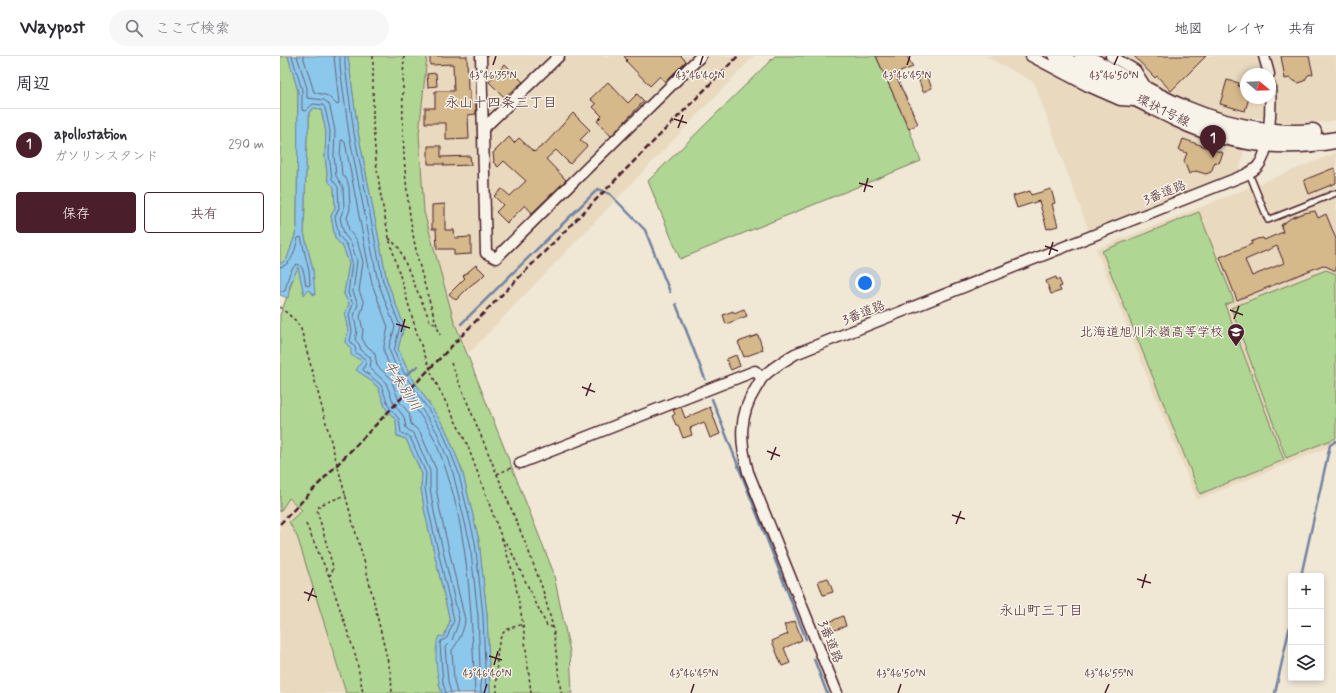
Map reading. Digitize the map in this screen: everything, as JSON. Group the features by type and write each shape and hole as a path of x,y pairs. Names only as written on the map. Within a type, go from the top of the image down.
{"main road":[{"name":"環状1号線","path":"1057,56 1089,64 1147,98 1267,138 1307,144 1336,140"},
{"name":"環状1号線","path":"1267,138 1336,129"}],"street":[{"path":"481,56 486,253 496,258 700,56"},
{"path":"483,129 559,56"},
{"path":"1031,56 1088,86 1120,100 1147,98 1134,70 1111,56"},
{"path":"1264,56 1267,68"},
{"name":"3番道路","path":"836,693 748,472 743,452 741,434 744,415 750,397 762,378 779,364 795,354 1249,173 1260,163 1267,138 1270,104"},
{"path":"520,463 755,371 762,378"}],"lane":[{"path":"1249,173 1268,220 1336,193"}],"path":[{"path":"373,56 373,110 376,161 389,238 418,337 433,377 467,444 514,576 523,624 531,693"},
{"path":"404,56 402,88 403,123 408,191 416,250 440,335"},
{"path":"389,238 399,248 430,321 437,326"},
{"path":"280,307 295,320 301,329 365,564 391,675 392,693"},
{"path":"451,363 542,587 553,626 561,693"},
{"path":"497,474 510,469"},
{"path":"329,576 332,573 333,567 317,510 320,505 346,496"},
{"path":"306,524 329,576 356,657 364,693"},
{"path":"501,536 509,547 547,626 553,626"},
{"path":"497,693 499,642 506,630 523,624"}],"shaded area":[{"path":"427,56 754,56 469,353 454,321 424,212 419,134"},
{"path":"985,56 1336,56 1336,120 1291,123 1252,117 1239,171 1090,234 1034,82"},
{"name":"北海道旭川永嶺高等学校","path":"1336,153 1336,444 1197,500 1096,249"},
{"path":"289,498 302,510 290,522 297,536 346,693 280,693 280,512"}],"green space":[{"path":"280,56 288,56 298,91 297,229 287,259 280,264"},
{"path":"348,56 427,56 419,134 424,212 454,321 553,571 570,652 572,693 490,693 487,615 479,541 462,470 445,428 409,373 398,349 404,326 387,281 358,132"},
{"path":"775,56 876,56 909,129 921,161 680,259 648,181"},
{"path":"314,108 321,109 326,132 325,156 328,181 334,187 335,208 331,216 335,238 343,247 349,263 344,294 349,304 345,315 348,331 345,342 362,361 357,370 378,387 386,409 396,420 397,436 406,439 422,474 421,488 425,513 450,621 444,637 439,684 442,693 346,693 297,536 289,522 302,510 289,498 280,512 280,315 298,266 304,294 308,290 314,295 313,270 304,233 307,136 309,112"},
{"path":"1199,212 1234,301 1225,305 1284,460 1200,494 1102,251"},
{"path":"1326,270 1336,274 1336,438 1286,458 1231,308"}],"water":[{"name":"牛朱別川","path":"288,56 348,56 358,132 387,281 404,326 398,349 409,373 445,428 462,470 479,541 487,615 490,693 442,693 440,687 436,664 436,648 439,636 444,637 450,621 425,513 421,488 422,474 406,439 397,436 396,420 386,409 378,387 356,370 362,361 351,355 351,349 345,342 348,331 345,315 349,304 344,294 349,263 343,247 335,238 331,216 335,208 334,187 328,181 325,156 326,132 321,109 314,108 309,112 307,136 304,233 313,270 315,295 308,290 304,295 298,267 290,285 288,298 280,295 280,264 287,259 297,229 298,91"}],"building":[{"path":"430,56 467,56 468,90 470,90 470,102 476,102 476,114 468,115 469,139 446,140 446,123 425,123 425,108 435,108 435,91 454,91 453,64 430,65"},
{"path":"624,56 681,56 686,61 665,82 660,76 650,86 626,61 627,60"},
{"path":"876,56 907,56 913,67 895,74 918,124 909,129"},
{"path":"1134,56 1206,56 1171,91 1157,76 1155,78"},
{"path":"1281,56 1309,56 1313,74 1308,75 1305,80 1298,83 1289,78 1285,79"},
{"path":"505,64 523,82 504,97 489,82"},
{"path":"925,72 932,88 923,92 917,75"},
{"path":"436,73 437,86 428,87 427,74"},
{"path":"1227,80 1239,83 1240,104 1247,104 1245,111 1220,104"},
{"path":"608,82 628,103 637,94 644,101 611,136 597,121 602,116 593,107 596,104 590,99"},
{"path":"573,113 590,130 580,140 587,146 570,164 556,150 546,159 566,180 532,213 525,205 507,223 496,212 503,205 494,196 502,189 510,196 526,181 504,161 498,167 493,162 493,153 509,137 514,143 519,138 534,152 546,143"},
{"path":"1183,139 1223,153 1219,163 1215,162 1211,172 1206,174 1196,171 1189,174 1184,161 1187,153 1179,150"},
{"path":"428,146 441,146 441,157 470,156 471,165 444,166 444,164 428,164"},
{"path":"1334,168 1336,173 1336,183 1309,194 1304,180"},
{"path":"1051,189 1055,203 1052,204 1058,226 1047,229 1039,201 1017,208 1013,196 1030,191 1031,195"},
{"path":"445,204 445,230 454,230 455,238 471,237 471,254 454,255 454,249 437,249 436,229 432,229 432,205"},
{"path":"1315,211 1318,218 1326,214 1336,239 1336,271 1323,265 1237,300 1220,257 1252,244 1251,242 1257,239 1263,238 1264,240 1283,232 1281,225 1291,218","holes":["1277,246 1284,263 1252,276 1245,260"]},
{"path":"476,265 485,274 456,300 449,294 465,278 463,276"},
{"path":"1056,277 1057,280 1059,279 1062,286 1059,287 1061,291 1051,294 1046,281"},
{"path":"744,309 747,316 726,324 723,315"},
{"path":"758,335 763,350 744,357 738,342"},
{"path":"736,355 740,366 731,370 726,359"},
{"path":"681,407 685,418 710,407 720,434 710,438 704,422 690,428 692,435 683,438 678,425 676,425 672,416 675,414 673,410"},
{"path":"828,578 833,592 823,595 818,581"},
{"path":"843,616 846,626 832,631 829,622"},
{"path":"795,621 802,640 784,648 790,663 782,666 772,641 788,634 784,625"}],"waterway":[{"path":"461,324 598,189 610,194 645,230 670,292"},
{"path":"676,304 705,379"},
{"path":"407,374 418,366"},
{"path":"712,399 806,639"},
{"path":"1302,573 1330,445 1336,441"},
{"path":"1275,693 1288,634"},
{"path":"814,659 827,693"}],"railway":[{"path":"280,524 472,325 738,56"}],"place":[{"name":"apollostation","path":"1213,158"},
{"name":"北海道旭川永嶺高等学校","path":"1236,347"}],"district":[{"name":"永山十四条三丁目","path":"501,103"},
{"name":"永山町三丁目","path":"1041,611"}]}
